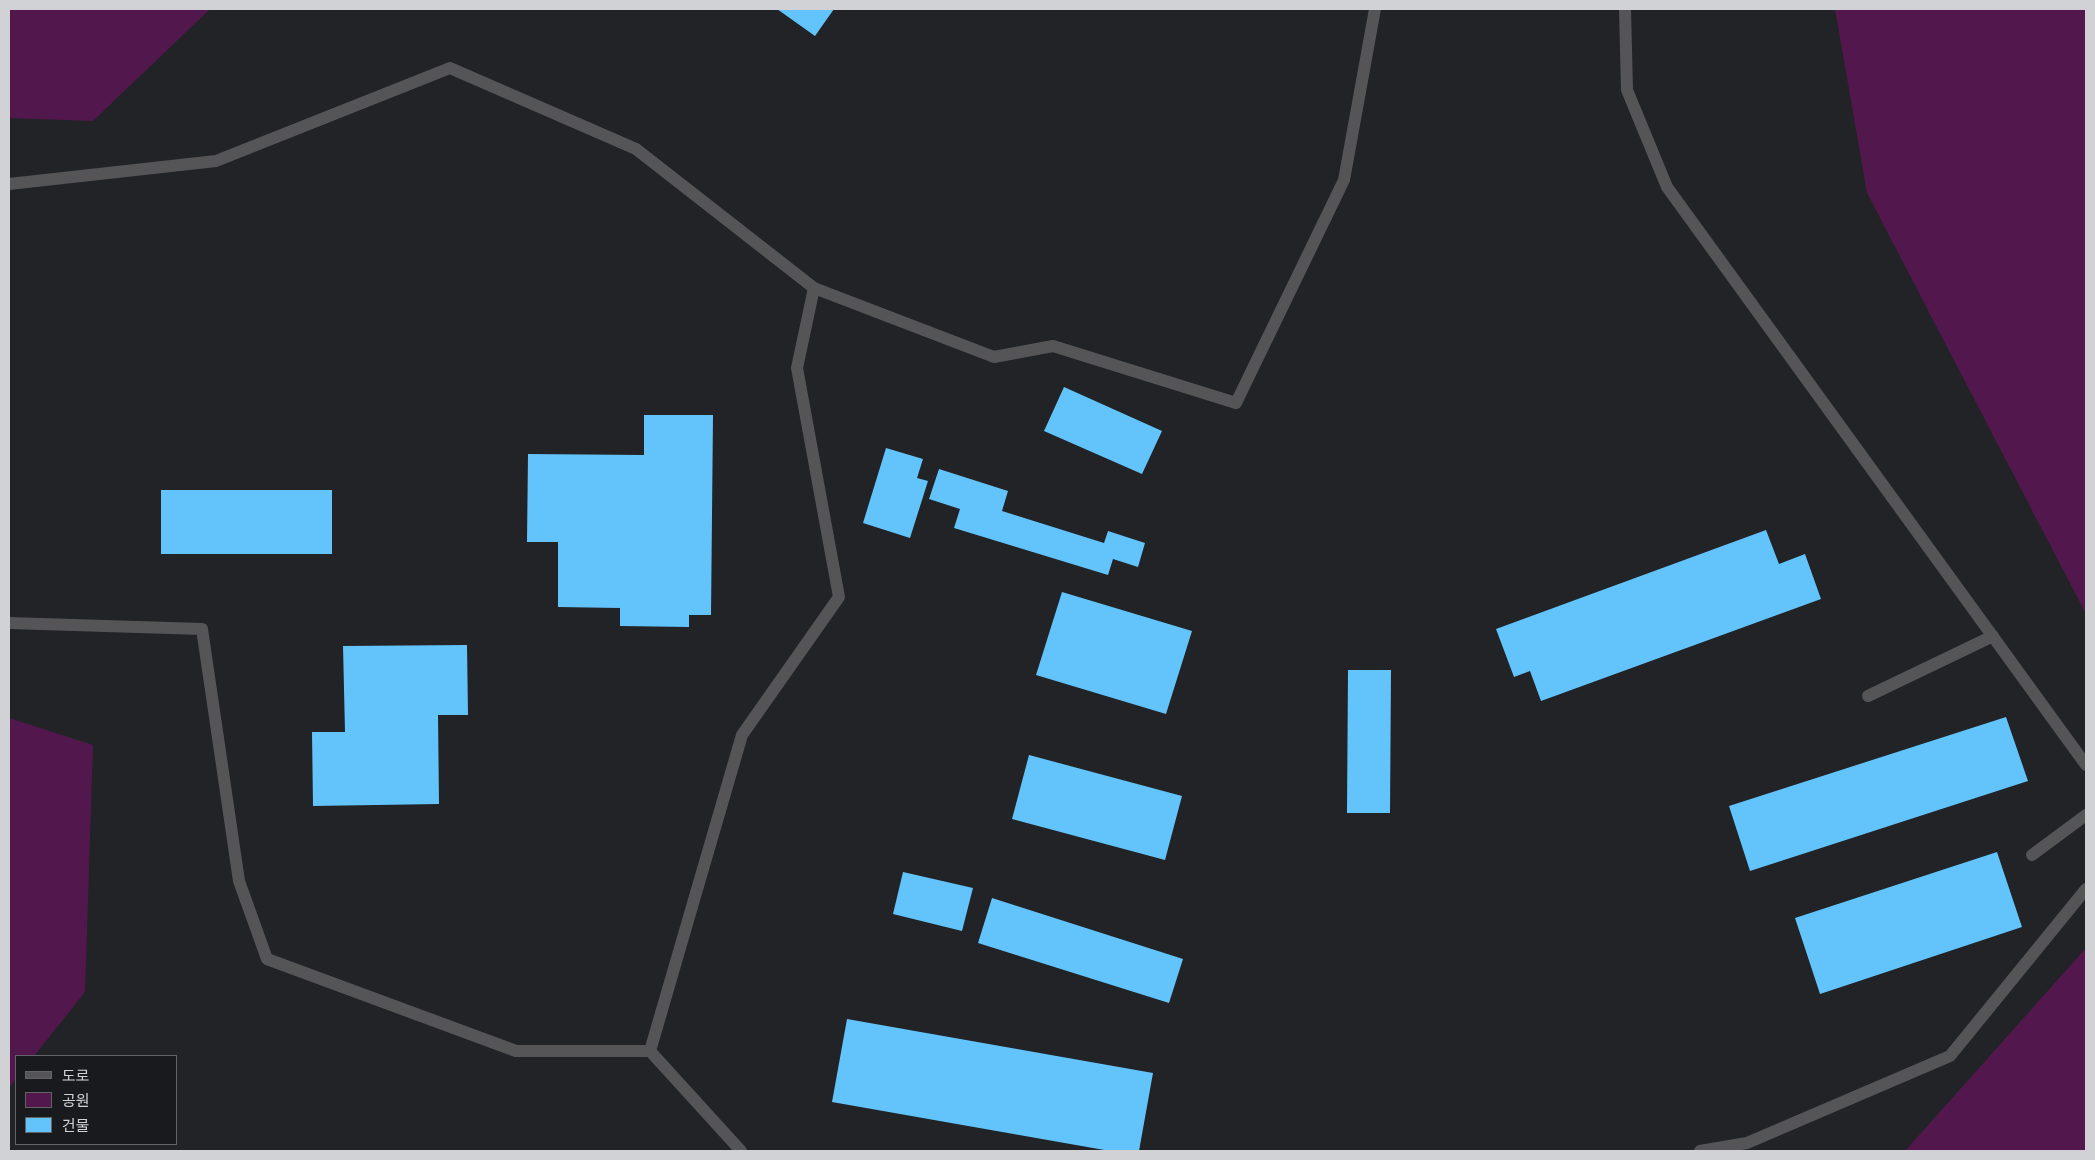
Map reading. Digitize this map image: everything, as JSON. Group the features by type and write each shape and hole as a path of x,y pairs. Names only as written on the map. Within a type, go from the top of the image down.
{"lane":[{"path":"9,184 216,161 450,68 636,149 814,288 994,357 1054,346 1236,403 1344,180 1375,9"},
{"path":"1625,9 1628,90 1668,187 2086,765"},
{"path":"650,1051 742,735 839,597 797,368 814,288"},
{"path":"9,623 202,629 239,881 267,959 516,1051 650,1051 741,1151"},
{"path":"1868,696 1993,636"},
{"path":"2032,855 2086,815"},
{"path":"1700,1151 1747,1143 1950,1056 2086,889"}],"green space":[{"path":"9,9 210,9 93,121 9,118"},
{"path":"1835,9 2086,9 2086,614 1867,193"},
{"path":"9,718 93,745 85,992 35,1055 15,1055 15,1080 9,1088"},
{"path":"2086,948 2086,1151 1905,1151"}],"building":[{"path":"777,9 834,9 815,36"},
{"path":"1064,387 1162,431 1142,474 1044,431"},
{"path":"644,415 713,415 711,615 689,615 689,627 620,626 620,608 558,607 558,542 527,542 528,454 644,455"},
{"path":"886,448 923,459 917,478 928,481 910,538 863,523"},
{"path":"939,469 1008,491 1002,511 1104,543 1108,531 1145,543 1138,567 1113,559 1108,575 954,528 960,509 929,499"},
{"path":"161,490 332,490 332,554 161,554"},
{"path":"1766,530 1779,564 1805,554 1821,599 1541,701 1530,671 1514,677 1496,629"},
{"path":"1062,592 1192,631 1166,714 1036,675"},
{"path":"467,645 468,715 438,715 439,804 313,806 312,732 345,732 343,646"},
{"path":"1348,670 1391,670 1390,813 1347,813"},
{"path":"2006,717 2028,781 1750,871 1729,806"},
{"path":"1029,755 1182,796 1165,860 1012,819"},
{"path":"1997,852 2022,927 1820,994 1795,918"},
{"path":"903,872 973,888 962,931 893,914"},
{"path":"992,898 1183,959 1169,1003 978,943"},
{"path":"847,1019 1153,1073 1139,1151 1110,1151 832,1102"}]}
